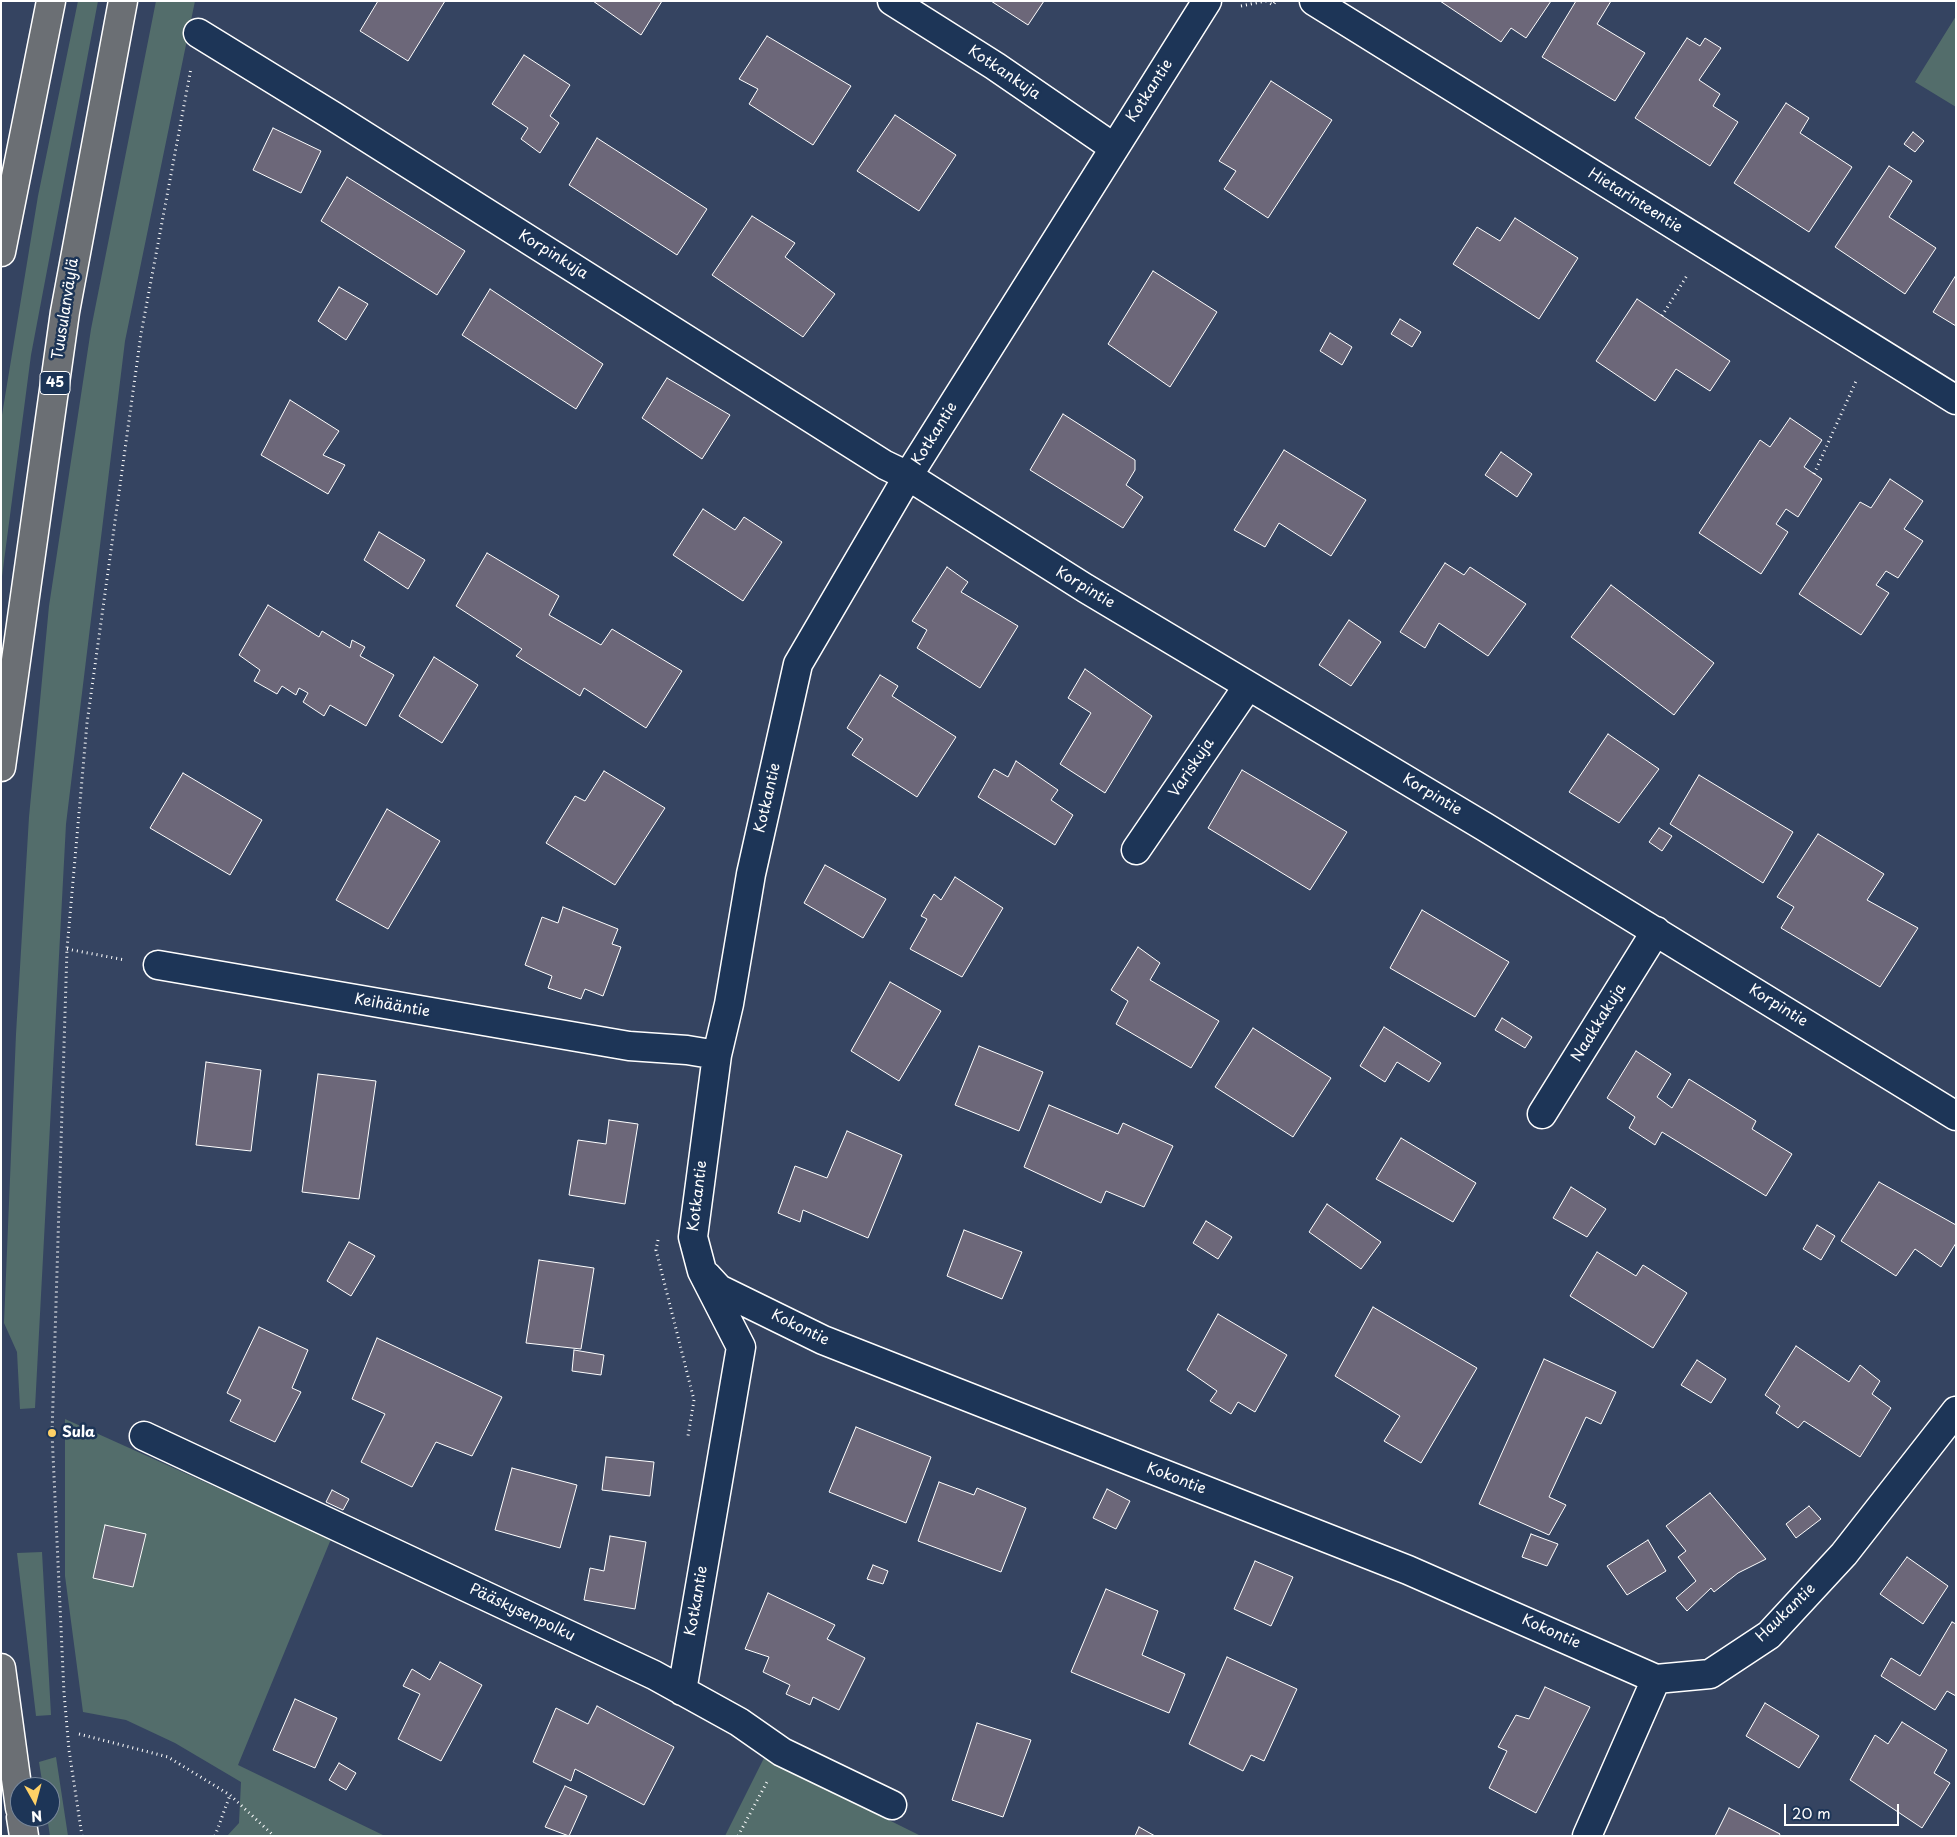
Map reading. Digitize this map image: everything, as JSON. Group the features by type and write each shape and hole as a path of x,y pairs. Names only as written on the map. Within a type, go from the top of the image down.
{"main road":[{"path":"1,252 51,1"},
{"name":"Tuusulanväylä","path":"1,767 65,312 123,1"},
{"path":"1,1668 16,1777"}],"street":[{"name":"Kotkankuja","path":"892,1 996,66 1113,148"},
{"name":"Kotkantie","path":"682,1691 741,1347 702,1271 692,1237 717,1055 729,1004 751,874 798,664 908,476 1206,1"},
{"name":"Hietarinteentie","path":"1314,1 1956,400"},
{"name":"Korpinkuja","path":"198,33 876,460 908,476"},
{"name":"Korpintie","path":"908,476 1085,588 1656,931 1956,1116"},
{"name":"Variskuja","path":"1136,850 1248,686"},
{"name":"Naakkakuja","path":"1542,1114 1656,931"},
{"name":"Keihääntie","path":"158,965 620,1044 717,1055"},
{"name":"Kokontie","path":"702,1271 719,1289 823,1340 1408,1570 1656,1678"},
{"name":"Haukantie","path":"1656,1678 1710,1674 1769,1635 1844,1554 1956,1411"},
{"name":"Pääskysenpolku","path":"144,1436 654,1675 739,1722 782,1752 892,1805"},
{"path":"1587,1836 1656,1678"}],"path":[{"path":"1266,1 1274,5 1276,1"},
{"path":"82,1836 69,1750 64,1693 52,1433 67,949 87,723 141,334 198,33"},
{"path":"1662,316 1706,246"},
{"path":"1814,474 1871,348"},
{"path":"67,949 158,965"},
{"path":"659,1231 656,1250 694,1400 688,1439"},
{"path":"79,1734 168,1757 230,1795 274,1836"},
{"path":"738,1836 782,1752"},
{"path":"215,1836 230,1795"}],"green space":[{"path":"78,1 98,1 31,355 1,584 1,421 38,196"},
{"path":"156,1 195,1 125,341 66,824 35,1408 20,1409 17,1352 4,1323 16,1034 29,817 49,606 91,329"},
{"path":"1956,16 1956,107 1915,82"},
{"path":"65,1419 331,1539 238,1765 385,1836 227,1836 239,1823 241,1782 175,1743 126,1720 83,1712 65,1576"},
{"path":"42,1552 51,1715 36,1716 17,1553"},
{"path":"56,1757 59,1777 41,1777 39,1762"},
{"path":"764,1758 921,1836 725,1836"},
{"path":"60,1783 68,1836 50,1836 49,1827 60,1827"}],"building":[{"path":"378,1 445,1 408,61 360,31"},
{"path":"593,1 662,1 641,35"},
{"path":"991,1 1044,1 1028,25"},
{"path":"1440,1 1551,1 1526,38 1511,28 1501,42"},
{"path":"1576,1 1611,1 1597,24 1645,53 1615,101 1542,57"},
{"path":"767,36 851,86 813,145 749,104 758,89 739,79"},
{"path":"1687,38 1700,46 1705,38 1721,48 1699,80 1720,94 1713,106 1738,122 1710,166 1635,118"},
{"path":"524,55 570,85 550,116 559,123 540,153 521,139 528,128 492,104"},
{"path":"1271,81 1332,120 1268,218 1224,189 1236,171 1219,161"},
{"path":"1786,103 1809,118 1800,133 1852,167 1809,232 1734,183"},
{"path":"895,115 956,155 919,211 857,171"},
{"path":"273,128 321,151 301,193 253,170"},
{"path":"1913,132 1924,141 1915,152 1904,144"},
{"path":"597,138 707,209 677,255 569,185"},
{"path":"1889,166 1912,181 1889,217 1936,248 1905,294 1835,247"},
{"path":"347,177 465,251 437,295 321,221"},
{"path":"752,216 795,243 785,257 835,294 803,337 712,275"},
{"path":"1515,218 1578,258 1539,319 1453,264 1477,227 1500,241"},
{"path":"1153,271 1217,312 1170,387 1108,344"},
{"path":"1956,275 1956,326 1933,312"},
{"path":"339,287 368,304 346,340 318,321"},
{"path":"490,289 603,364 576,409 462,335"},
{"path":"1637,299 1730,361 1710,391 1676,369 1655,401 1596,361"},
{"path":"1400,319 1421,332 1412,347 1391,334"},
{"path":"1330,333 1352,347 1342,365 1320,351"},
{"path":"667,378 730,415 702,459 642,418"},
{"path":"290,400 339,431 323,455 345,465 328,494 261,455"},
{"path":"1063,414 1135,460 1135,470 1126,485 1143,497 1123,528 1030,470"},
{"path":"1790,418 1822,440 1804,467 1822,479 1798,517 1786,509 1776,524 1788,532 1761,574 1699,533 1760,440 1770,447"},
{"path":"1284,450 1366,500 1331,556 1279,523 1265,547 1234,530"},
{"path":"1501,452 1532,474 1517,497 1485,475"},
{"path":"1890,479 1923,501 1904,529 1923,541 1898,578 1886,571 1876,585 1889,593 1861,635 1799,594 1860,502 1871,508"},
{"path":"703,509 735,530 744,517 782,542 743,601 673,555"},
{"path":"379,532 425,560 408,589 364,560"},
{"path":"487,553 559,596 549,615 601,645 612,629 682,671 646,728 584,688 580,696 516,656 522,649 456,606"},
{"path":"1445,563 1464,575 1470,567 1526,604 1488,656 1439,623 1425,648 1400,632"},
{"path":"947,567 968,582 961,592 1018,626 980,688 917,648 927,630 912,621"},
{"path":"1611,585 1714,663 1674,715 1571,637"},
{"path":"268,605 319,637 322,631 350,648 352,640 365,647 360,656 394,675 366,726 330,705 324,716 303,702 308,693 299,688 296,695 282,686 277,694 254,681 260,670 239,655"},
{"path":"1349,620 1381,642 1351,686 1319,665"},
{"path":"434,657 478,685 442,743 399,716"},
{"path":"1085,669 1152,716 1105,793 1060,764 1091,713 1068,698"},
{"path":"880,675 898,686 892,696 956,737 917,797 852,755 863,739 847,728"},
{"path":"1608,734 1659,769 1619,823 1569,792"},
{"path":"1016,761 1058,790 1051,800 1073,815 1055,845 978,797 994,769 1008,777"},
{"path":"1242,770 1347,832 1310,890 1208,828"},
{"path":"604,771 665,808 615,885 546,843 575,796 585,801"},
{"path":"183,773 262,820 230,875 150,828"},
{"path":"1699,775 1793,832 1763,883 1670,824"},
{"path":"387,809 440,841 388,929 336,900"},
{"path":"1659,828 1672,836 1662,851 1649,842"},
{"path":"1818,834 1884,874 1867,900 1918,928 1880,987 1781,928 1794,907 1777,897"},
{"path":"825,865 886,899 863,938 804,903"},
{"path":"955,877 1003,908 962,977 910,949 927,919 921,916 934,894 941,900"},
{"path":"563,907 618,929 612,944 621,947 603,996 585,989 581,999 548,988 552,976 525,965 542,917 558,923"},
{"path":"1422,910 1509,962 1475,1017 1390,968"},
{"path":"1138,947 1160,963 1150,980 1219,1021 1191,1068 1116,1024 1128,1001 1111,990"},
{"path":"890,982 941,1011 899,1081 851,1051"},
{"path":"1502,1018 1532,1037 1525,1048 1495,1030"},
{"path":"1384,1027 1441,1063 1429,1082 1397,1062 1385,1082 1360,1066"},
{"path":"1253,1028 1331,1078 1293,1137 1215,1087"},
{"path":"979,1046 1043,1072 1019,1131 955,1105"},
{"path":"1636,1051 1671,1074 1657,1097 1672,1108 1689,1079 1756,1121 1752,1129 1792,1154 1766,1196 1662,1132 1655,1145 1629,1128 1635,1117 1607,1098"},
{"path":"206,1062 261,1070 251,1151 196,1145"},
{"path":"318,1074 376,1081 359,1199 302,1192"},
{"path":"1049,1105 1118,1134 1123,1123 1173,1146 1144,1207 1106,1191 1101,1203 1024,1167"},
{"path":"609,1120 638,1124 625,1204 569,1195 578,1140 606,1144"},
{"path":"847,1131 902,1155 868,1238 803,1210 800,1222 778,1213 795,1166 827,1178"},
{"path":"1401,1138 1476,1183 1453,1222 1376,1179"},
{"path":"1879,1182 1956,1225 1956,1243 1941,1267 1915,1249 1896,1276 1841,1241"},
{"path":"1571,1187 1606,1209 1587,1237 1553,1218"},
{"path":"1327,1204 1381,1242 1361,1269 1309,1232"},
{"path":"1206,1221 1232,1237 1218,1259 1193,1243"},
{"path":"1817,1225 1835,1236 1821,1260 1803,1249"},
{"path":"964,1230 1022,1252 1002,1299 947,1276"},
{"path":"349,1242 375,1256 351,1296 327,1281"},
{"path":"1597,1252 1636,1276 1643,1265 1687,1293 1653,1348 1570,1296"},
{"path":"539,1260 594,1268 581,1349 526,1343"},
{"path":"1373,1307 1477,1368 1421,1463 1384,1441 1400,1416 1335,1376"},
{"path":"1218,1314 1287,1355 1255,1412 1238,1402 1231,1414 1210,1401 1217,1391 1187,1370"},
{"path":"259,1327 308,1350 292,1388 301,1392 275,1442 230,1421 241,1400 227,1393"},
{"path":"377,1338 502,1397 472,1456 436,1442 412,1487 361,1462 385,1414 352,1399"},
{"path":"1796,1346 1849,1382 1860,1365 1880,1381 1872,1394 1891,1408 1860,1457 1804,1421 1798,1428 1776,1413 1780,1406 1765,1395"},
{"path":"574,1350 604,1355 601,1375 572,1371"},
{"path":"1544,1359 1616,1392 1601,1424 1586,1417 1549,1497 1566,1505 1549,1535 1479,1504"},
{"path":"1697,1360 1726,1379 1711,1403 1681,1385"},
{"path":"856,1427 931,1457 906,1523 829,1492"},
{"path":"606,1457 654,1462 650,1496 602,1490"},
{"path":"512,1468 577,1485 560,1548 495,1530"},
{"path":"939,1482 974,1495 977,1488 1026,1508 1001,1572 918,1541"},
{"path":"1107,1489 1130,1501 1116,1529 1093,1518"},
{"path":"332,1490 349,1499 343,1510 326,1502"},
{"path":"1710,1493 1766,1559 1738,1573 1714,1592 1711,1588 1687,1611 1676,1598 1696,1581 1678,1557 1686,1551 1666,1526"},
{"path":"1809,1506 1821,1519 1796,1538 1786,1524"},
{"path":"105,1525 146,1534 133,1587 93,1578"},
{"path":"1531,1534 1558,1544 1547,1566 1522,1557"},
{"path":"610,1536 646,1542 635,1609 584,1600 590,1568 604,1571"},
{"path":"1648,1540 1666,1571 1627,1595 1607,1566"},
{"path":"1907,1557 1948,1586 1923,1624 1880,1594"},
{"path":"1255,1561 1293,1577 1271,1626 1234,1609"},
{"path":"873,1565 888,1571 883,1584 867,1579"},
{"path":"1106,1589 1158,1611 1142,1655 1185,1674 1169,1713 1071,1672"},
{"path":"768,1593 835,1625 827,1639 865,1658 839,1710 813,1697 810,1705 786,1694 790,1685 763,1672 769,1657 745,1649"},
{"path":"1952,1622 1956,1624 1956,1696 1947,1691 1935,1710 1881,1676 1891,1658 1920,1676"},
{"path":"1227,1657 1297,1689 1264,1761 1251,1755 1243,1771 1189,1744"},
{"path":"440,1662 482,1685 441,1761 398,1739 420,1694 403,1686 412,1669 430,1680"},
{"path":"1545,1687 1590,1707 1536,1813 1489,1788 1507,1751 1498,1747 1516,1715 1529,1719"},
{"path":"295,1699 337,1718 315,1768 273,1750"},
{"path":"1765,1703 1819,1736 1799,1768 1746,1736"},
{"path":"597,1706 674,1747 644,1805 575,1769 571,1781 533,1762 556,1708 588,1724"},
{"path":"1902,1722 1947,1750 1934,1773 1950,1783 1922,1828 1850,1780 1875,1735 1888,1744"},
{"path":"977,1723 1031,1740 1003,1817 952,1800"},
{"path":"339,1763 356,1773 346,1790 329,1780"},
{"path":"565,1786 587,1796 569,1836 545,1827"},
{"path":"1729,1808 1780,1834 1779,1836 1715,1836"},
{"path":"1139,1827 1155,1836 1135,1836"}],"place":[{"name":"Sula","path":"52,1433"}]}
